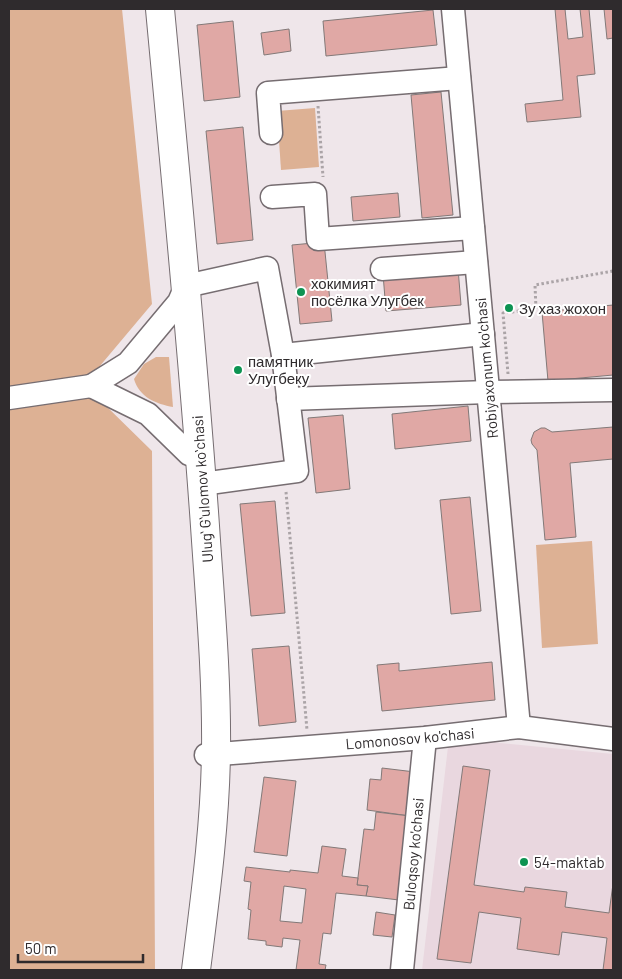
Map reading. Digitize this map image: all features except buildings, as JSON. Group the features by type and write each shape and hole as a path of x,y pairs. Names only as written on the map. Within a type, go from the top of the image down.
{"main road":[{"name":"Ulugʻ Gʻulomov koʻchasi","path":"150,9 182,294"},
{"name":"Ulugʻ Gʻulomov koʻchasi","path":"160,9 215,690 211,755 186,970"},
{"name":"Ulugʻ Gʻulomov koʻchasi","path":"196,970 212,828 211,755"}],"street":[{"name":"Robiyaxonum ko'chasi","path":"453,9 483,334 499,392 520,727"},
{"path":"271,134 268,93 459,78"},
{"path":"272,197 315,194 318,239 473,228"},
{"path":"382,269 476,262"},
{"path":"9,398 91,386 128,363 182,294 267,268 283,355 297,471 284,473 197,465 148,414 91,386"},
{"path":"283,355 483,334"},
{"path":"288,399 613,390"},
{"name":"Lomonosov ko'chasi","path":"211,755 424,738 520,727 613,739"},
{"name":"Buloqsoy ko'chasi","path":"402,970 424,738"}],"path":[{"path":"316,89 323,178"},
{"path":"499,392 503,313 536,309 535,285 613,272"},
{"path":"284,473 309,748"}],"shaded area":[{"path":"9,9 122,9 152,304 94,373 101,401 152,451 155,970 9,970"},
{"path":"315,108 319,167 281,170 277,111"},
{"path":"156,357 169,357 173,407 149,399 136,385 134,379 144,364"},
{"path":"592,541 598,644 542,648 536,545"},
{"name":"54-maktab","path":"449,738 613,754 613,970 422,970"}],"place":[{"name":"хокимият посёлка Улугбек","path":"301,292"},
{"name":"Зу хаз жохон","path":"509,308"},
{"name":"памятник Улугбеку","path":"238,370"},
{"name":"54-maktab","path":"524,862"}]}
